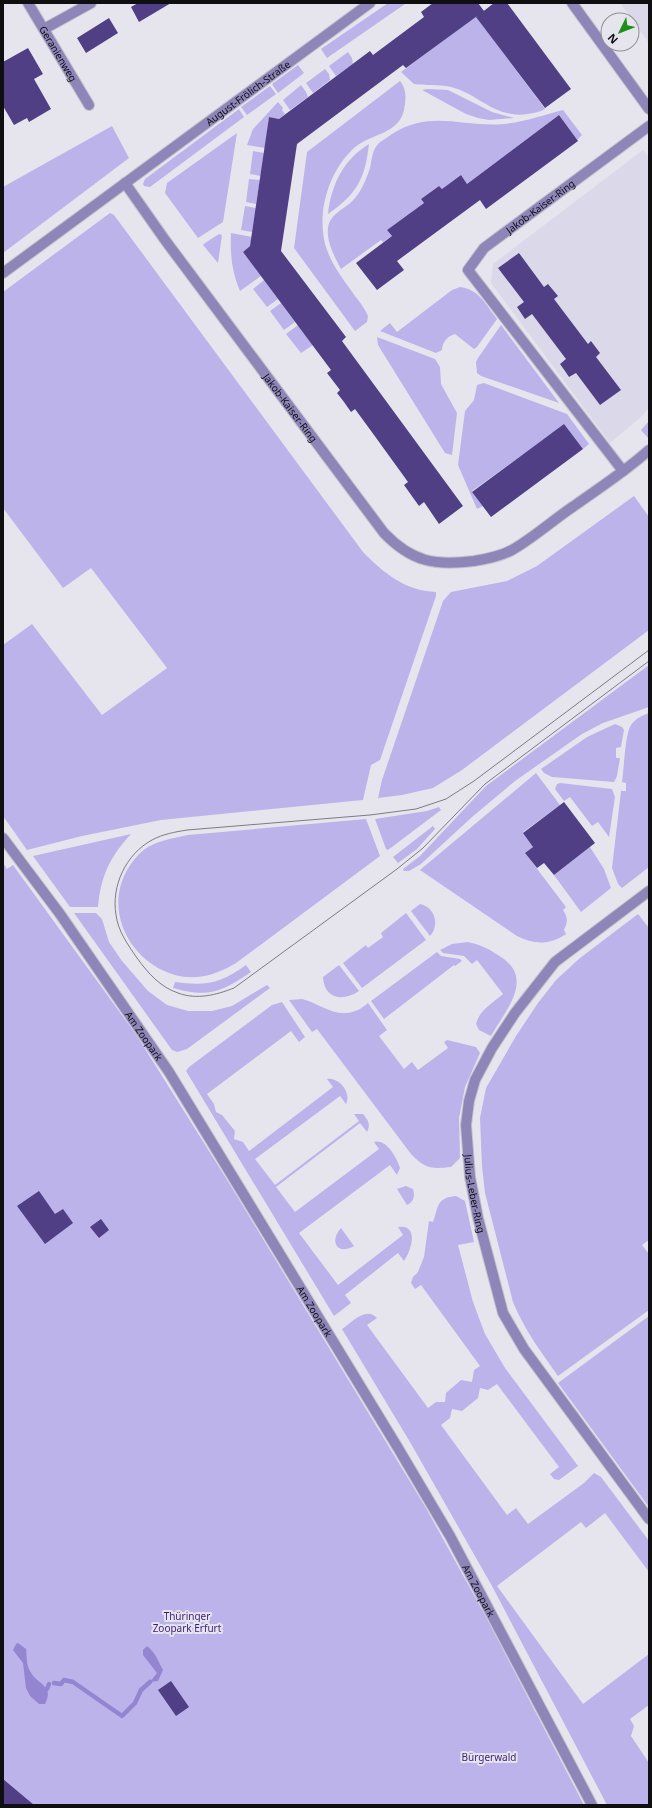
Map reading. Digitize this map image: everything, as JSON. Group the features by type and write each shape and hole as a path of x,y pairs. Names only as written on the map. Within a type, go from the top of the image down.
{"street":[{"name":"Geranienweg","path":"28,3 89,105"},
{"path":"44,29 92,3"},
{"name":"August-Frölich-Straße","path":"125,183 370,3"},
{"path":"572,3 649,108"},
{"name":"Jakob-Kaiser-Ring","path":"622,471 468,270 484,248 649,126"},
{"path":"3,273 125,183"},
{"name":"Jakob-Kaiser-Ring","path":"125,183 174,252 384,533 395,544 408,553 433,562 445,564 489,559 512,550 649,450"},
{"name":"Am Zoopark","path":"3,838 64,920 174,1079 446,1530 592,1805"},
{"name":"Julius-Leber-Ring","path":"649,891 554,962 515,1012 492,1048 476,1080 469,1101 466,1125 470,1177 478,1218 503,1313 524,1349 649,1520"}],"shaded area":[{"path":"620,3 649,3 649,43 640,31 640,12 627,12"},
{"path":"643,150 649,158 649,408 642,416 610,443 491,283 493,264"},
{"path":"18,1643 26,1649 27,1663 33,1676 44,1686 48,1693 48,1698 45,1704 39,1704 30,1696 26,1688 23,1663 13,1650"},
{"path":"147,1646 155,1654 163,1670 158,1681 150,1682 157,1673 143,1655 143,1650"}],"green space":[{"path":"388,3 405,4 327,58 321,49"},
{"path":"476,16 545,109 528,114 516,115 506,113 497,110 461,90 451,87 414,84 401,72"},
{"path":"348,52 352,58 353,64 336,76 329,66"},
{"path":"298,65 304,73 278,93 272,84"},
{"path":"325,69 329,74 330,80 313,93 306,83"},
{"path":"400,81 405,92 403,115 392,128 359,145 344,159 328,188 323,210 324,241 330,258 339,274 368,316 367,322 355,331 294,248 307,152"},
{"path":"301,85 308,97 290,110 283,100"},
{"path":"270,86 276,94 247,115 241,107"},
{"path":"422,90 448,90 492,112 514,118 489,120 466,114"},
{"path":"278,102 283,108 282,110 285,114 279,119 269,117 265,148 247,145 253,129"},
{"path":"239,109 244,117 150,187 144,186 143,184 145,179"},
{"path":"563,110 582,135 577,140 559,115 467,184 461,175 442,189 439,186 421,199 424,203 387,230 392,236 383,242 381,240 341,269 335,258 328,237 329,224 334,215 353,201 358,195 369,172 372,158 377,146 392,134 420,122 448,121 489,125 504,124"},
{"path":"112,126 129,158 3,253 3,187"},
{"path":"237,133 223,222 198,238 165,193 167,183"},
{"path":"369,144 365,167 358,185 346,200 328,214 332,193 340,174 352,157"},
{"path":"253,151 264,153 261,176 250,174"},
{"path":"249,179 260,180 256,204 246,202"},
{"path":"245,206 256,208 252,232 241,230"},
{"path":"110,213 114,215 363,552 387,574 396,580 414,588 436,592 436,596 380,760 371,765 363,800 161,820 82,836 27,850 3,816 3,645 32,624 102,715 167,668 91,568 63,588 3,508 3,292"},
{"path":"231,233 252,237 250,246 243,252 261,276 240,291 232,263"},
{"path":"219,234 222,235 218,263 203,245"},
{"path":"264,280 278,299 267,307 253,289"},
{"path":"460,287 467,288 482,298 497,319 474,349 455,334 446,340 443,344 442,350 436,353 380,331 390,323 397,332 452,290"},
{"path":"281,303 295,322 284,330 270,311"},
{"path":"298,325 313,345 301,353 286,334"},
{"path":"501,325 559,403 481,376 477,373 476,362 478,358"},
{"path":"377,337 435,359 440,367 441,384 457,413 452,455 445,453 378,345"},
{"path":"484,383 567,414 589,444 583,449 564,425 472,491 483,506 477,509 458,465 465,411 474,400 477,385"},
{"path":"649,421 649,439 641,430"},
{"path":"634,496 649,517 649,630 462,770 433,788 402,795 378,798 382,780 443,601 451,592 507,581 537,566"},
{"path":"649,665 649,707 603,723 582,734 515,781 472,817 421,864 409,871 404,871 403,869 420,856 486,786"},
{"path":"649,713 649,867 622,888 618,884 612,868 621,791 626,791 626,783 622,782 626,744 631,725 639,718"},
{"path":"615,724 622,727 624,730 621,747 616,748 616,758 620,758 617,776 614,782 552,777 544,773 541,769 587,737"},
{"path":"536,773 560,805 523,832 533,847 525,853 566,907 563,910 567,920 564,930 566,934 560,938 548,942 530,941 517,936 420,870"},
{"path":"560,783 612,789 615,797 609,837 598,822 592,826 570,797 564,801 555,789 557,784"},
{"path":"439,807 441,810 388,850 386,849 375,819 427,811"},
{"path":"366,819 380,856 229,967 215,973 199,977 183,977 175,975 160,969 146,960 126,935 120,920 118,904 120,888 126,872 138,855 148,847 188,835"},
{"path":"433,826 435,829 417,849 398,863 393,857"},
{"path":"131,834 117,851 108,867 101,885 98,907 70,907 33,856"},
{"path":"590,847 604,869 611,888 581,912 554,875"},
{"name":"Thüringer Zoopark Erfurt","path":"3,863 7,869 13,865 137,1036 229,1183 426,1508 486,1617 584,1805 3,1805"},
{"path":"420,904 429,909 434,917 435,927 430,936 411,911"},
{"path":"74,913 96,913 102,919 109,942 122,961 148,991 167,1005 188,1011 212,1011 232,1006 267,985 270,988 187,1049 177,1052 172,1050"},
{"path":"406,913 426,940 362,988 343,963 366,945 368,948 383,937 381,933"},
{"path":"638,914 649,928 649,1240 642,1245 649,1254 649,1310 558,1376 528,1331 513,1302 485,1193 480,1118 486,1088 516,1036 538,1003 556,980 580,958"},
{"path":"468,942 477,944 501,957 511,966 516,975 514,995 491,1036 479,1030 476,1024 480,1014 503,994 477,960 472,964 464,956 443,953 440,950 452,944"},
{"path":"437,952 441,956 460,959 462,961 455,966 454,965 384,1019 371,1001"},
{"path":"246,965 251,972 232,984 214,991 196,993 173,988 175,982 196,984 220,980"},
{"path":"339,965 359,991 347,997 335,996 331,994 324,984 323,977"},
{"path":"302,999 328,1010 341,1013 348,1013 357,1010 368,1003 387,1030 379,1036 404,1069 412,1062 418,1070 448,1048 444,1042 447,1040 476,1047 480,1053 465,1087 459,1118 460,1158 451,1167 429,1167 420,1163 411,1154 317,1029 312,1032 289,1000"},
{"path":"282,1002 305,1037 299,1042 291,1031 207,1094 214,1104 216,1112 222,1115 235,1131 234,1139 243,1142 249,1151 333,1087 327,1079 332,1079 340,1083 346,1091 346,1104 340,1096 255,1159 275,1185 359,1121 354,1114 363,1114 368,1122 369,1127 367,1132 360,1123 276,1187 295,1212 379,1149 374,1142 383,1143 394,1154 399,1164 400,1168 397,1175 390,1165 299,1233 338,1285 403,1235 398,1227 405,1227 409,1230 412,1239 407,1257 404,1261 398,1253 345,1295 351,1303 334,1316 186,1071 189,1067 272,1005"},
{"path":"406,1186 413,1189 414,1194 413,1200 407,1205 397,1189"},
{"path":"456,1196 465,1201 474,1242 458,1245 473,1302 485,1334 505,1368 578,1466 559,1480 554,1479 550,1474 559,1467 497,1384 488,1390 480,1388 478,1398 462,1411 452,1409 450,1418 441,1425 507,1515 516,1508 528,1524 584,1483 594,1473 601,1477 649,1541 649,1572 605,1513 586,1528 581,1522 497,1586 583,1704 649,1654 649,1705 630,1719 634,1726 631,1736 649,1763 649,1805 607,1805 492,1586 410,1442 342,1329 364,1314 373,1315 377,1318 367,1325 428,1408 436,1402 445,1402 446,1393 461,1380 472,1382 474,1370 480,1366 421,1285 415,1289 411,1283 413,1277 418,1272 424,1257 429,1221 433,1222 439,1204 442,1201"},
{"path":"341,1228 354,1246 348,1249 343,1249 337,1246 335,1242 337,1233"},
{"path":"649,1316 649,1507 558,1383"}],"building":[{"path":"138,3 171,3 139,22 131,7"},
{"path":"433,3 478,3 484,11 406,68 403,65 297,144 281,251 346,337 342,341 463,506 439,524 424,502 419,506 404,485 408,482 374,435 355,409 351,412 337,393 340,390 327,373 331,370 243,252 250,246 269,117 279,119 370,51 373,55 424,17 421,12"},
{"path":"494,3 507,3 571,89 545,108 476,17"},
{"path":"109,18 118,33 86,53 77,38"},
{"path":"28,48 43,74 34,79 51,109 29,122 27,118 14,125 3,106 3,62"},
{"path":"559,115 578,141 486,209 480,200 397,261 404,270 377,290 356,263 392,236 387,230 424,203 421,199 439,186 442,189 461,175 467,184"},
{"path":"519,253 544,287 548,284 558,296 554,299 588,344 591,341 600,353 596,357 621,390 600,405 576,373 569,377 560,364 566,359 532,314 525,319 517,307 524,302 498,268"},
{"path":"564,424 583,449 491,517 472,492"},
{"path":"564,802 595,843 554,875 544,863 537,868 525,853 533,847 523,833"},
{"path":"39,1191 55,1214 63,1209 73,1223 45,1244 17,1206"},
{"path":"101,1219 109,1230 99,1238 90,1227"},
{"path":"171,1681 189,1707 176,1716 158,1690"},
{"path":"3,1779 34,1805 3,1805"}],"waterway":[{"path":"54,1683 61,1684 64,1680 73,1682 122,1716 135,1703 141,1690 150,1682"},
{"path":"47,1689 49,1684"}],"tram line":[{"path":"649,650 474,781 446,799 416,809 370,815 187,830 174,832 152,840 143,846 128,862 118,882 115,904 116,915 124,938 150,974 160,983 178,993 192,996 206,996 234,988 397,869 423,848 485,784 649,661"}],"park label":[{"name":"Bürgerwald","path":"489,1757"}]}
